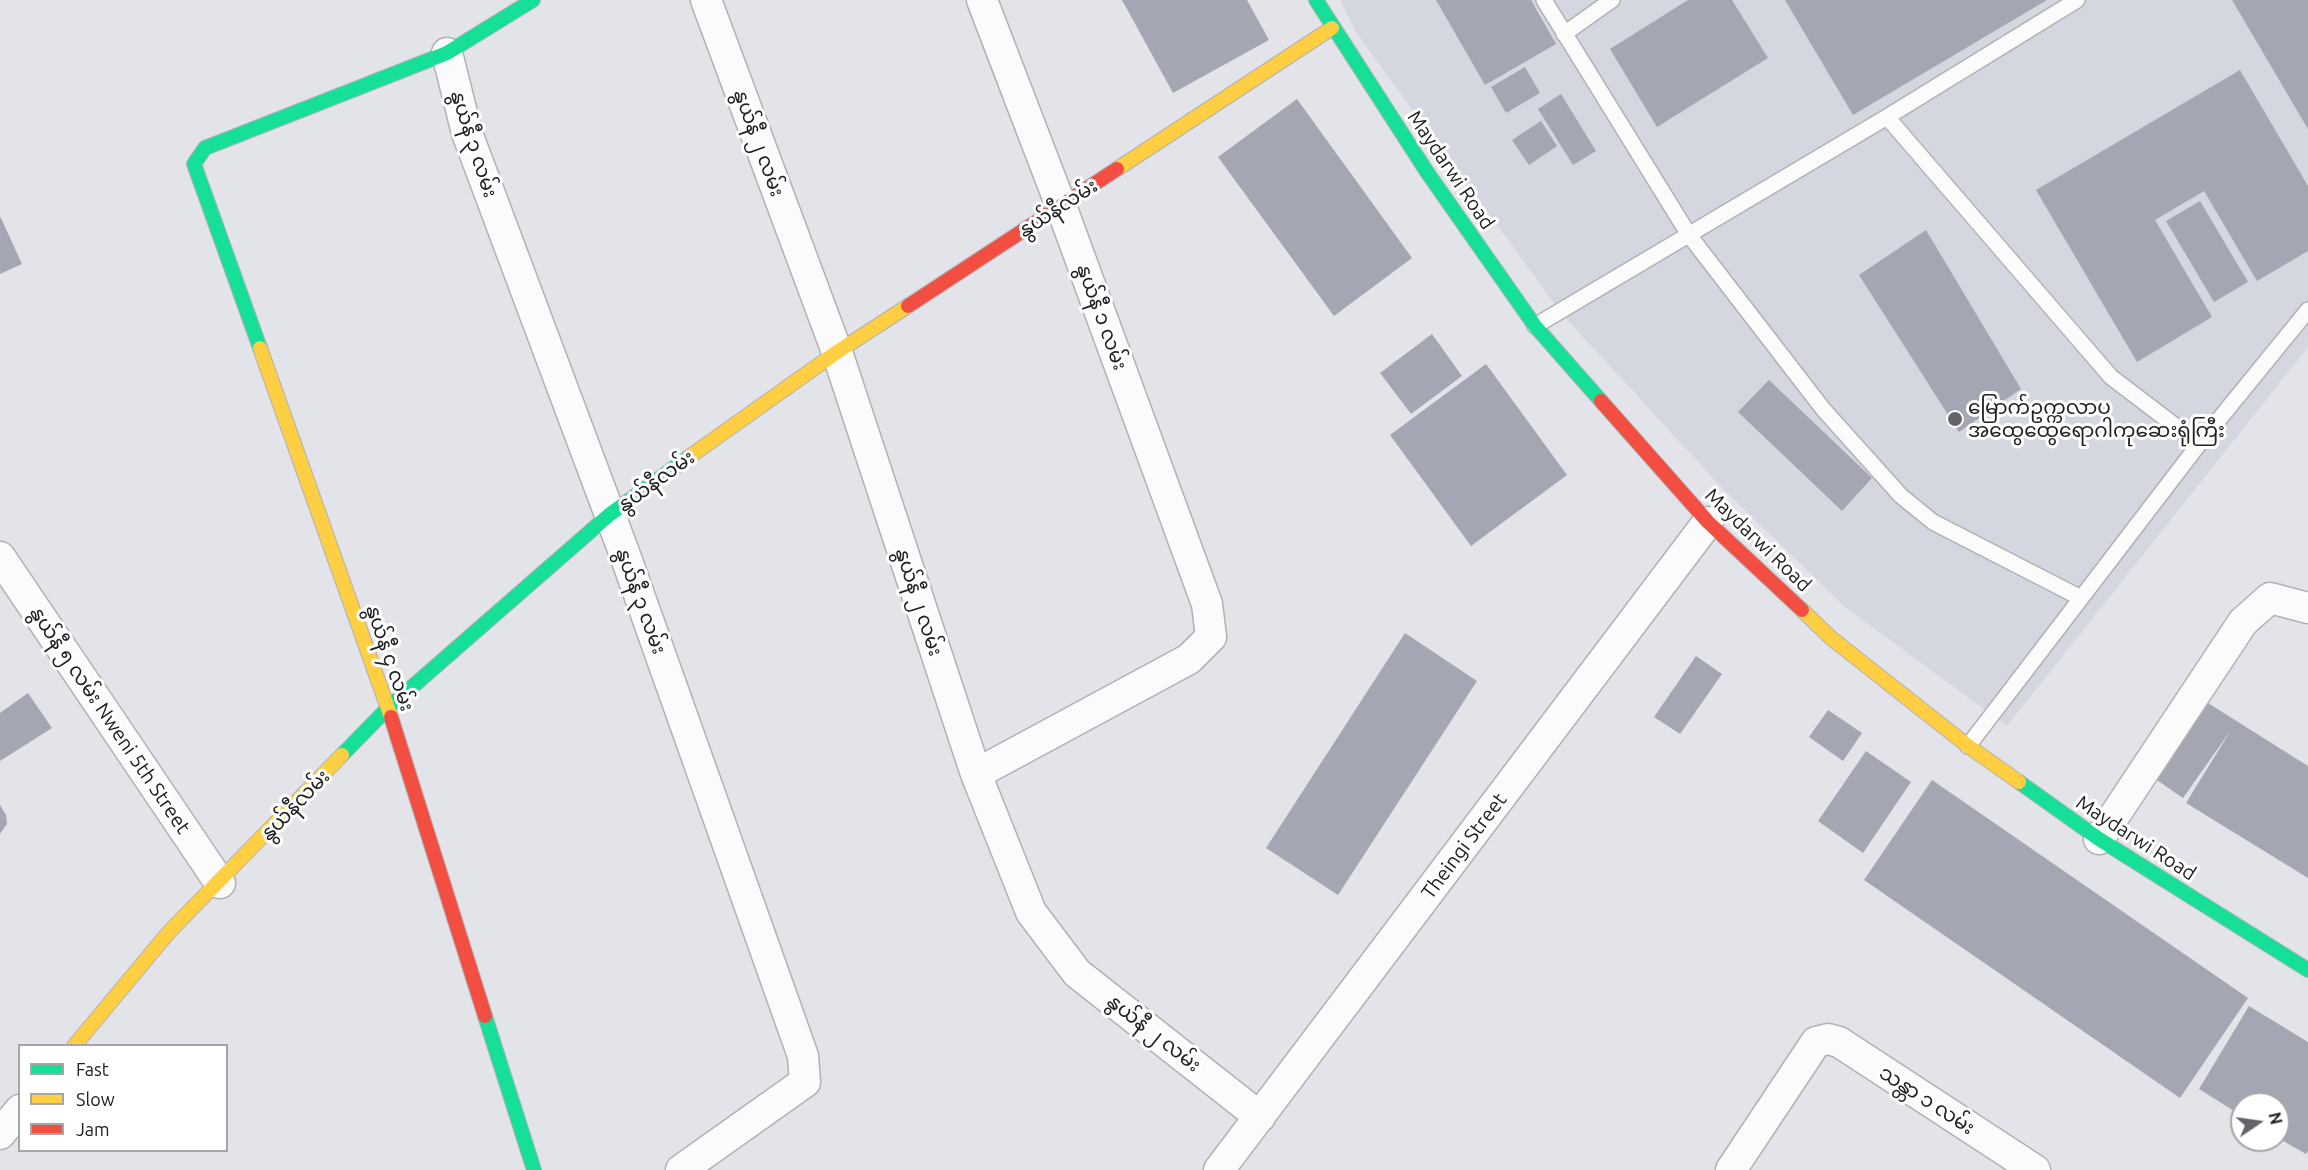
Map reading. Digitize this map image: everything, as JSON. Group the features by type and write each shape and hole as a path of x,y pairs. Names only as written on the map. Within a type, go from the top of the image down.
{"street":[{"path":"447,53 533,0"},
{"name":"နွယ်နီ ၂ လမ်း","path":"706,0 837,352 976,774 1031,912 1077,973 1260,1117"},
{"name":"နွယ်နီ ၁ လမ်း","path":"976,774 1189,659 1211,636 1208,603 982,0"},
{"name":"Maydarwi Road","path":"1316,0 1427,172 1535,326 1708,522 1831,638 1968,746 2099,839 2308,970"},
{"name":"နွယ်နီလမ်း","path":"76,1044 170,932 388,708 609,515 837,352 1332,28"},
{"name":"နွယ်နီ ၄ လမ်း","path":"447,53 205,148 194,164 388,708 534,1170"},
{"name":"နွယ်နီ ၃ လမ်း","path":"447,53 467,133 609,515 803,1056 805,1082 681,1170"},
{"name":"Theingi Street","path":"1219,1170 1708,522"},
{"name":"နွယ်နီ ၅ လမ်း Nweni 5th Street","path":"0,557 220,883"},
{"path":"2099,839 2243,622 2270,598 2308,608"},
{"name":"သန္တာ ၁ လမ်း","path":"1731,1170 1816,1042 1828,1039 1839,1042 2035,1170"}],"lane":[{"path":"1544,0 1689,235 1823,409 1901,496 1934,522 2081,598"},
{"path":"1564,34 1612,0"},
{"path":"1535,326 1887,117 2077,0"},
{"path":"1887,117 2111,377 2199,444"},
{"path":"1968,746 2199,444 2308,310"}],"shaded area":[{"name":"မြောက်ဥက္ကလာပ အထွေထွေရောဂါကုဆေးရုံကြီး","path":"1340,0 2308,0 2308,347 2007,726 1845,607 1725,491 1562,314 1357,34"}],"building":[{"path":"1122,0 1247,0 1269,40 1173,93"},
{"path":"1436,0 1531,0 1556,44 1485,85"},
{"path":"1688,0 1732,0 1768,58 1657,127 1610,49"},
{"path":"1785,0 2047,0 1853,115"},
{"path":"2232,0 2308,0 2308,129"},
{"path":"1525,67 1540,93 1506,113 1491,87"},
{"path":"2240,70 2308,186 2308,251 2257,281 2204,191 2155,220 2212,317 2137,362 2036,190"},
{"path":"1561,94 1596,151 1573,165 1538,109"},
{"path":"1297,99 1412,258 1334,316 1218,157"},
{"path":"1541,121 1557,146 1529,165 1512,140"},
{"path":"2200,201 2248,282 2214,302 2166,221"},
{"path":"0,216 22,264 0,274"},
{"path":"1926,230 2021,389 1959,432 1859,275"},
{"path":"1432,334 1462,376 1411,414 1380,373"},
{"path":"1486,364 1567,475 1471,546 1390,435"},
{"path":"1769,380 1872,478 1842,511 1738,412"},
{"path":"1405,633 1477,681 1338,895 1266,848"},
{"path":"1696,656 1722,674 1680,734 1654,717"},
{"path":"28,693 52,728 0,761 0,713"},
{"path":"2200,698 2308,766 2308,878 2186,803 2231,730 2183,798 2148,774"},
{"path":"1828,710 1862,733 1843,761 1809,737"},
{"path":"1866,751 1911,782 1863,853 1818,821"},
{"path":"1932,780 2248,998 2180,1098 1864,880"},
{"path":"0,805 6,815 7,824 0,834"},
{"path":"2249,1006 2308,1042 2308,1151 2306,1154 2290,1145 2290,1092 2230,1092 2230,1108 2199,1089"}],"traffic: fast":[{"path":"260,348 194,164 205,148 447,53 533,0"},
{"path":"1316,0 1427,172 1535,326 1601,401"},
{"path":"342,755 388,708 609,515 689,457"},
{"path":"2019,782 2099,839 2308,970"},
{"path":"485,1016 534,1170"}],"traffic: slow":[{"path":"1117,169 1332,28"},
{"path":"689,457 837,352 908,306"},
{"path":"260,348 391,717"},
{"path":"1802,610 1831,638 1968,746 2019,782"},
{"path":"76,1044 169,932 342,755"}],"traffic: jam":[{"path":"908,306 1117,169"},
{"path":"1601,401 1708,522 1802,610"},
{"path":"391,717 485,1016"}],"place":[{"name":"မြောက်ဥက္ကလာပ အထွေထွေရောဂါကုဆေးရုံကြီး","path":"1955,419"}]}
